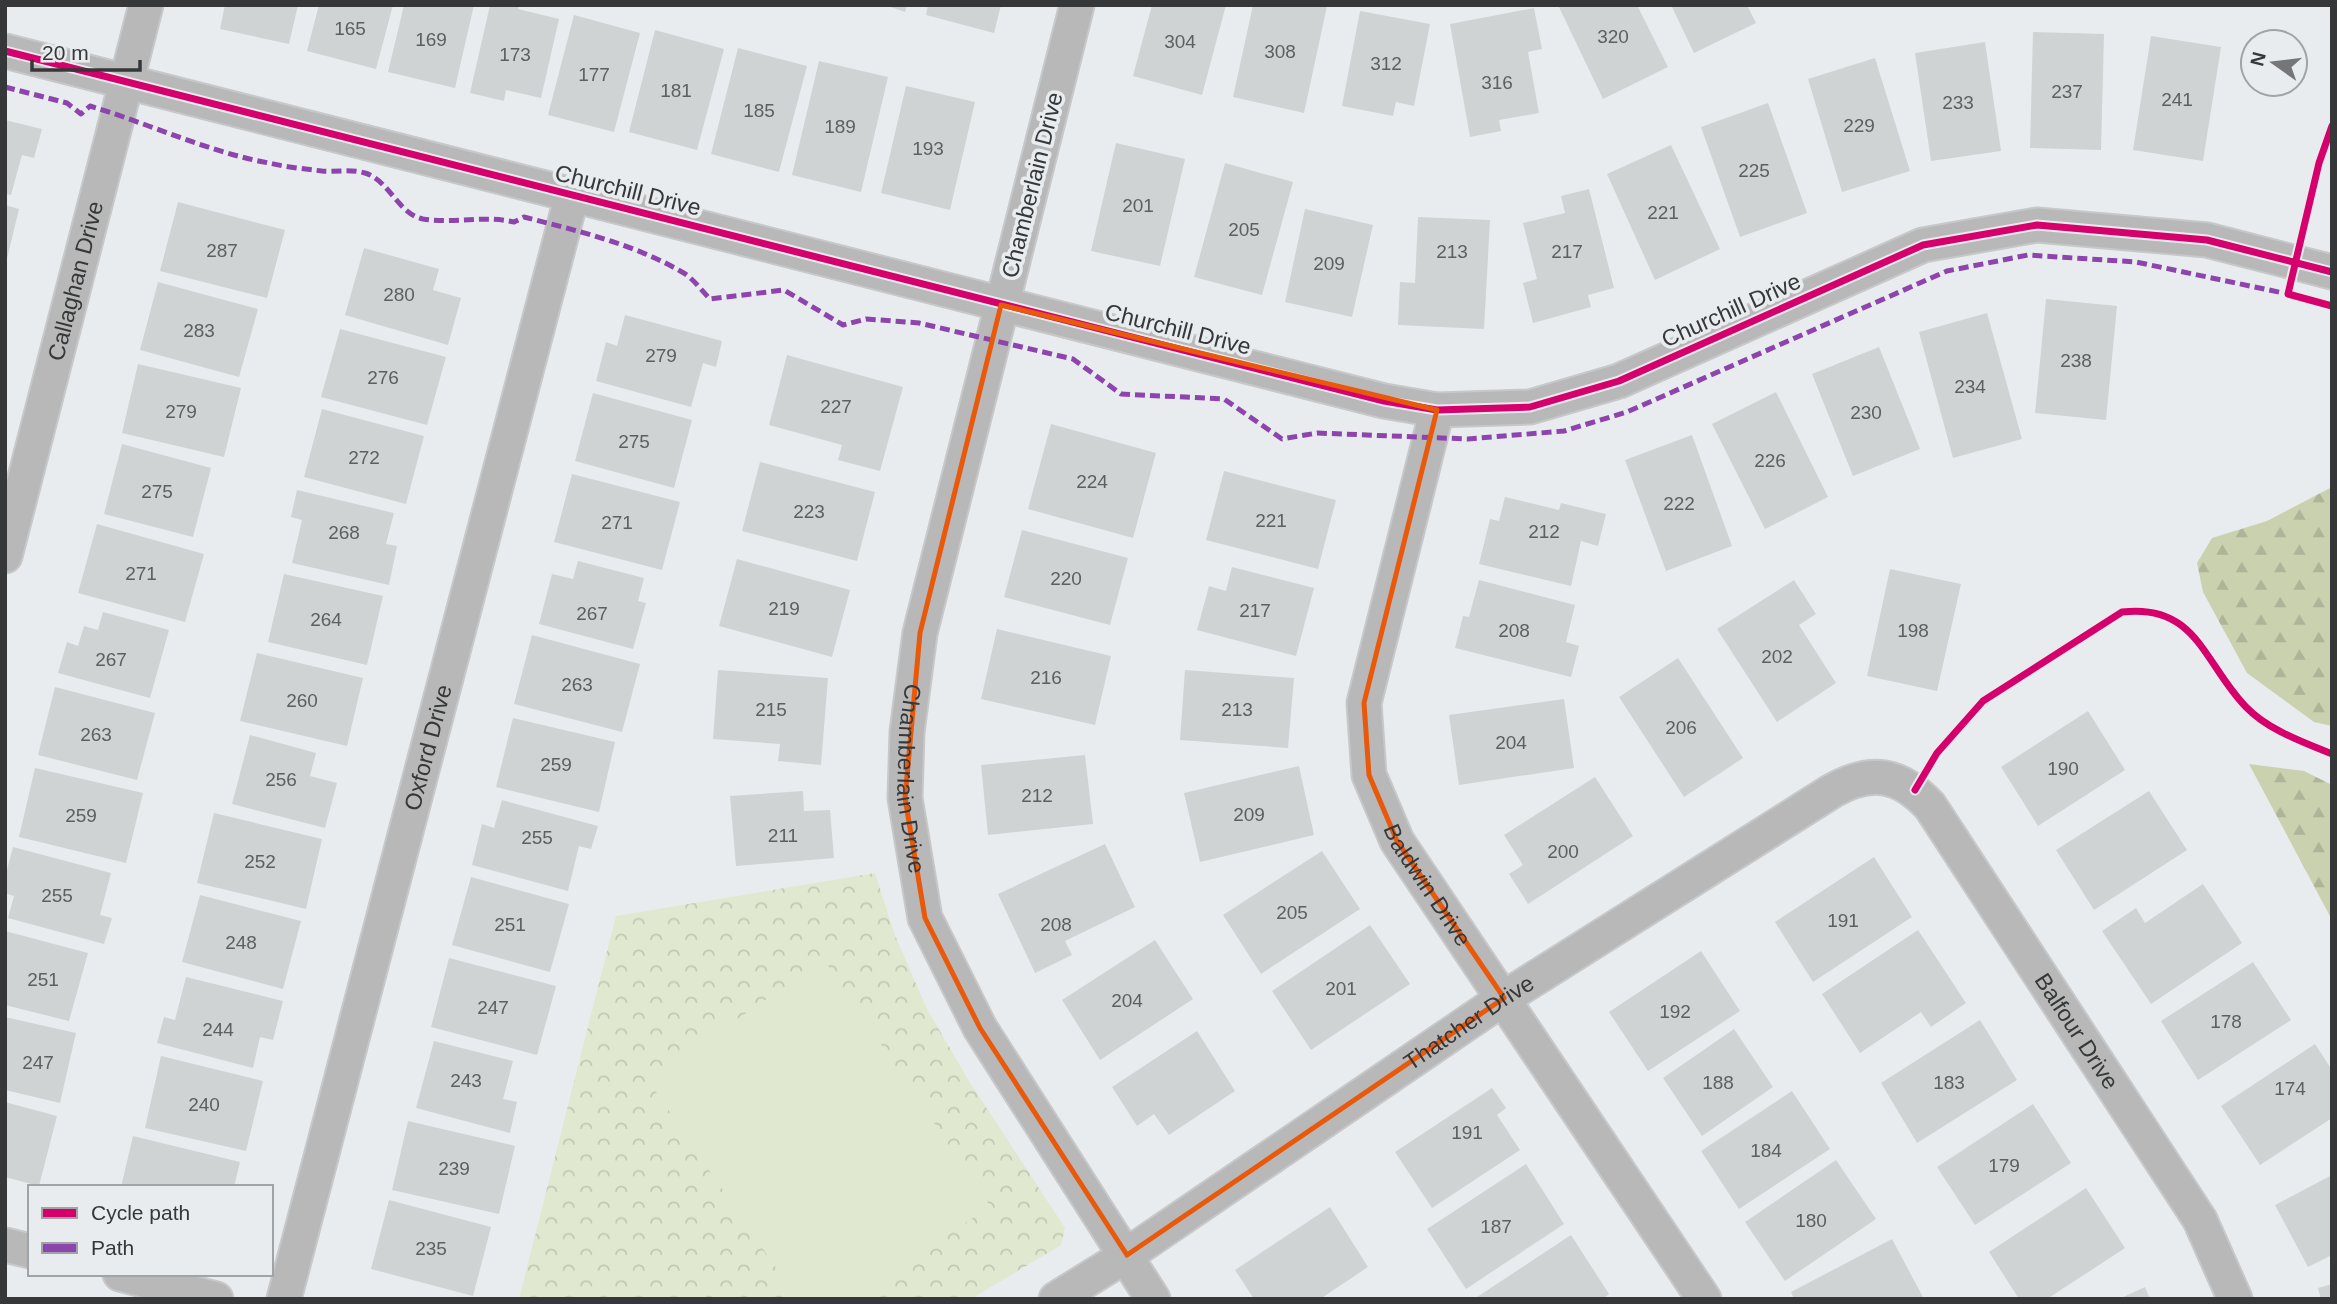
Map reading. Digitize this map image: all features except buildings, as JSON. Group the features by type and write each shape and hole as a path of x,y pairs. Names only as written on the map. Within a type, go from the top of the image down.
{"street":[{"name":"Callaghan Drive","path":"5,556 146,5"},
{"name":"Chamberlain Drive","path":"1077,5 920,633 907,732 905,798 925,918 980,1028 1153,1299"},
{"name":"Churchill Drive","path":"5,51 1384,401 1437,410 1530,407 1619,381 1923,245 2037,225 2207,240 2332,272"},
{"name":"Oxford Drive","path":"284,1299 572,195"},
{"name":"Baldwin Drive","path":"1437,410 1364,703 1369,775 1397,841 1704,1299"},
{"name":"Thatcher Drive","path":"1056,1299 1127,1255 1504,998 1841,786 1851,780 1873,777 1895,780"},
{"name":"Balfour Drive","path":"1895,780 1915,790 1938,817 2200,1220 2235,1299"},
{"path":"5,1245 28,1251"},
{"path":"128,1276 216,1299"}],"highlighted area":[{"path":"1001,305 1437,410 1364,703 1369,775 1397,841 1504,998 1127,1255 980,1028 925,918 905,798 920,633"}],"green space":[{"path":"2332,487 2332,726 2314,722 2247,673 2203,592 2197,563 2212,538 2267,521"},
{"path":"2249,764 2304,771 2332,785 2332,920"},
{"path":"875,873 894,933 927,1009 969,1081 1065,1228 1061,1245 971,1299 519,1299 616,916"},
{"path":"824,960 990,1206 855,1299 797,1299 648,1080"}],"marked path":[{"path":"5,87 67,103 81,114 90,106 246,158 302,169 365,173 381,182 407,211 423,219 491,219 514,222 524,217 585,233 664,262 690,277 710,299 784,290 843,325 866,319 919,323 1073,359 1121,394 1224,399 1282,439 1317,433 1468,439 1564,431 1627,412 1947,271 2028,255 2136,262 2288,294"}],"cycle path":[{"path":"5,51 1384,401 1437,410 1530,407 1619,381 1923,245 2037,225 2207,240 2332,272"},
{"path":"2332,126 2319,163 2288,294 2332,306"},
{"path":"1915,790 1937,753 1983,701 2122,612 2147,612 2167,617 2183,627 2255,715 2286,735 2332,754"}]}
